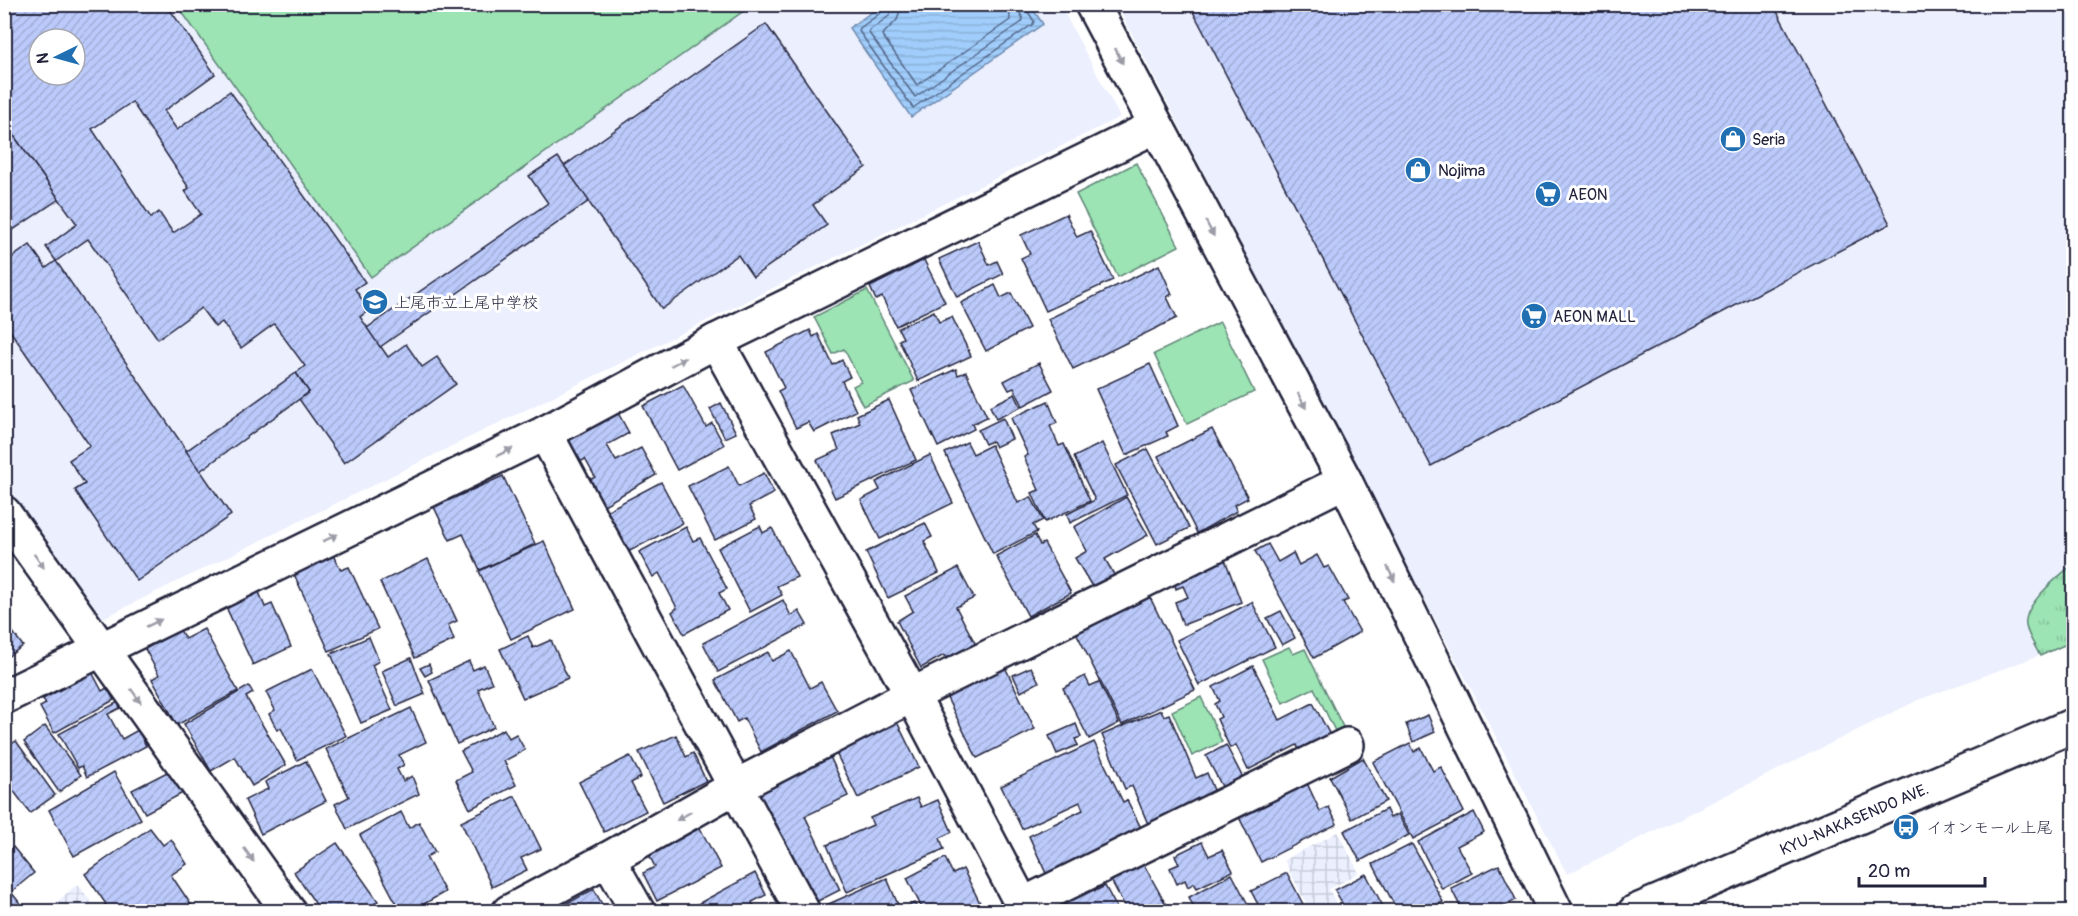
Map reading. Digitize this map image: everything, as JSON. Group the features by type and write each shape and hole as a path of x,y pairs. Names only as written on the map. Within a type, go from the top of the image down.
{"street":[{"path":"1092,4 1345,481 1556,912"},
{"path":"4,697 545,433 716,341 1156,126"},
{"path":"716,341 912,695 1024,908 1347,745"},
{"path":"545,433 803,912"},
{"path":"509,912 735,787 912,695 1345,481"},
{"path":"4,513 289,912"},
{"name":"KYU-NAKASENDO AVE.","path":"1635,912 2073,725"},
{"path":"608,859 638,912"}],"shaded area":[{"name":"上尾市立上尾中学校","path":"4,5 1060,5 1120,117 99,620 5,487"},
{"path":"1117,5 2073,5 2073,643 1918,700 1567,874"},
{"path":"1338,832 1359,873 1329,889 1340,911 1310,911 1284,860"},
{"path":"78,884 97,911 46,911"}],"green space":[{"path":"177,5 752,5 371,277"},
{"path":"1136,163 1179,246 1118,277 1076,194"},
{"path":"867,290 914,381 863,406 853,386 861,382 844,349 833,354 814,317"},
{"path":"1220,322 1254,392 1187,424 1154,354"},
{"path":"2073,564 2073,641 2040,656 2027,630 2026,618 2035,600"},
{"path":"1289,647 1293,654 1305,649 1344,729 1336,733 1314,688 1283,703 1262,659"},
{"path":"1201,697 1222,742 1192,756 1172,711"}],"water":[{"path":"882,5 1030,5 1043,24 911,117 849,28"}],"building":[{"path":"4,4 166,4 215,74 164,111 177,130 230,91 365,282 355,289 369,310 360,317 388,357 406,344 422,367 437,357 456,384 344,463 299,399 309,392 296,373 305,366 274,324 241,348 222,322 215,327 201,308 158,339 88,239 56,261 46,247 77,224 4,122","holes":["132,102 189,188 185,191 201,214 173,233 159,212 151,218 92,129"]},
{"name":"AEON MALL","path":"1189,4 1773,4 1890,224 1431,466"},
{"path":"766,24 866,167 813,205 827,225 753,277 738,255 662,309 564,166"},
{"path":"4,122 59,199 4,236"},
{"path":"558,157 589,201 380,347 367,328 548,203 529,176"},
{"path":"1066,214 1077,237 1090,231 1113,280 1046,311 1021,258 1030,254 1021,235"},
{"path":"978,241 989,265 997,261 1003,274 957,297 939,259"},
{"path":"30,245 46,268 56,261 231,515 137,581 75,490 85,484 69,460 90,446 4,322 4,263"},
{"path":"924,260 945,302 896,326 882,297 876,300 870,287"},
{"path":"1159,265 1172,294 1167,297 1177,318 1073,369 1048,319"},
{"path":"995,285 1001,298 1011,293 1029,328 986,351 961,303"},
{"path":"934,311 939,322 952,317 971,356 918,381 899,340 903,338 898,328"},
{"path":"810,330 813,337 818,334 833,365 842,360 850,377 842,381 856,411 814,432 808,422 796,428 778,391 784,388 766,352"},
{"path":"1039,363 1053,390 1023,406 1014,388 1009,390 1004,381"},
{"path":"1150,364 1178,426 1166,432 1168,436 1126,455 1096,389"},
{"path":"956,369 958,375 966,372 987,417 972,424 974,429 938,447 911,390"},
{"path":"296,373 309,392 200,471 186,451"},
{"path":"683,385 706,427 712,423 724,445 677,470 643,406"},
{"path":"1015,394 1021,407 996,419 990,406"},
{"path":"889,400 916,460 835,498 817,460 839,450 833,435 860,423 857,415"},
{"path":"1048,401 1057,423 1050,426 1059,446 1064,444 1090,501 1045,522 1032,493 1039,490 1024,457 1028,455 1011,418"},
{"path":"721,403 736,433 725,438 710,409"},
{"path":"617,411 629,433 607,445 616,461 641,448 656,475 599,508 585,483 595,477 585,459 577,464 565,441"},
{"path":"1003,418 1012,439 995,447 992,441 985,444 978,430"},
{"path":"1212,429 1248,498 1234,505 1237,511 1197,533 1158,456"},
{"path":"967,442 973,454 991,445 1018,503 1031,497 1043,520 1033,525 1037,532 993,554 945,453"},
{"path":"1102,443 1127,495 1070,523 1067,514 1095,500 1074,457"},
{"path":"1148,449 1189,528 1157,544 1116,465"},
{"path":"930,455 953,503 880,539 861,500 880,490 876,482"},
{"path":"729,466 739,486 764,473 774,493 749,506 756,519 715,540 688,486"},
{"path":"503,476 535,544 480,570 463,534 450,540 434,507"},
{"path":"661,482 683,523 626,553 604,512"},
{"path":"1126,497 1148,535 1105,559 1116,578 1094,590 1075,558 1087,551 1074,527"},
{"path":"925,523 932,537 924,541 939,573 888,598 866,552"},
{"path":"760,526 763,533 772,528 797,577 777,586 782,595 750,612 718,548"},
{"path":"686,527 693,541 700,538 727,589 719,593 728,610 684,634 672,612 677,608 659,573 653,577 639,552"},
{"path":"1035,535 1040,545 1044,543 1071,593 1028,616 996,556"},
{"path":"544,541 575,609 511,639 479,571"},
{"path":"1268,544 1278,562 1293,553 1299,565 1317,555 1324,568 1329,566 1348,600 1343,602 1360,632 1314,658 1255,551"},
{"path":"333,555 341,570 349,567 378,629 329,651 293,572"},
{"path":"1224,557 1241,602 1183,625 1175,602 1188,597 1183,586 1176,589 1173,577"},
{"path":"428,559 457,621 448,625 454,640 415,658 380,582"},
{"path":"958,568 974,598 956,607 976,645 947,661 944,655 921,668 897,621 913,611 905,596"},
{"path":"1145,587 1195,690 1122,725 1074,628"},
{"path":"259,592 265,607 272,604 291,647 253,665 226,607"},
{"path":"783,600 791,616 799,611 807,625 718,672 703,643"},
{"path":"1252,602 1275,647 1199,685 1177,640"},
{"path":"1281,611 1295,638 1282,645 1267,618"},
{"path":"4,620 23,646 4,659"},
{"path":"204,629 238,691 177,725 152,679 159,675 145,649 180,630 185,639"},
{"path":"528,636 533,648 551,640 568,678 523,698 500,649"},
{"path":"369,637 379,661 372,665 392,710 361,723 331,654"},
{"path":"791,651 810,688 821,682 837,711 761,752 744,718 737,722 715,680 768,652 772,661"},
{"path":"411,658 425,694 397,706 382,671"},
{"path":"469,661 473,670 484,665 492,683 478,689 494,727 457,744 429,680"},
{"path":"429,664 432,672 425,676 420,668"},
{"path":"1253,666 1280,720 1313,703 1330,735 1299,750 1297,745 1248,770 1236,745 1230,748 1217,719 1221,717 1215,704 1220,701 1213,687"},
{"path":"1005,667 1035,729 977,758 946,696"},
{"path":"1031,667 1039,682 1021,692 1013,675"},
{"path":"312,669 346,736 297,760 281,728 277,730 269,714 275,710 266,692"},
{"path":"92,672 102,691 107,688 114,700 54,733 40,707 46,704 43,699"},
{"path":"1085,676 1090,686 1099,682 1119,723 1089,739 1063,688"},
{"path":"249,686 253,693 246,697 286,765 252,786 235,757 211,771 184,724"},
{"path":"118,702 120,708 108,714 122,739 138,730 146,746 87,777 82,766 78,768 59,734"},
{"path":"411,708 426,742 399,755 404,765 397,769 403,781 412,776 419,794 347,829 335,804 349,797 326,749"},
{"path":"1161,710 1164,716 1169,714 1196,778 1207,773 1216,795 1148,824 1132,786 1125,789 1102,735"},
{"path":"1428,715 1435,732 1413,742 1406,724"},
{"path":"896,720 919,767 858,798 835,751"},
{"path":"1076,724 1081,737 1075,739 1078,745 1057,754 1049,736"},
{"path":"45,726 81,775 59,792 24,742"},
{"path":"504,729 509,738 516,734 525,750 504,761 516,785 470,809 456,780 472,772 461,751"},
{"path":"676,735 686,757 693,753 706,781 663,802 639,752"},
{"path":"16,741 55,795 30,813 4,778 4,749"},
{"path":"1094,742 1123,802 1127,800 1144,834 1049,880 1029,836 1083,810 1080,802 1022,829 1001,786"},
{"path":"1410,743 1414,752 1421,748 1433,771 1441,767 1464,812 1413,839 1373,762"},
{"path":"1226,745 1245,782 1225,792 1206,756"},
{"path":"827,750 848,796 805,816 840,890 810,905 748,788"},
{"path":"630,756 641,777 631,783 646,811 604,832 579,782"},
{"path":"1363,758 1386,801 1352,819 1330,777"},
{"path":"306,761 326,801 261,834 245,800 268,789 265,782"},
{"path":"171,770 183,793 145,813 132,790"},
{"path":"114,772 141,819 74,856 49,810"},
{"path":"1306,781 1320,811 1329,807 1337,824 1261,862 1238,815"},
{"path":"515,796 541,849 521,858 527,870 492,887 461,822"},
{"path":"917,798 921,807 938,800 952,832 940,838 944,849 847,892 827,845 873,825 870,818"},
{"path":"1386,809 1390,818 1398,814 1409,835 1360,861 1344,831"},
{"path":"401,812 409,828 419,822 435,852 426,857 445,892 410,912 401,912 360,835"},
{"path":"1474,812 1484,832 1457,846 1472,873 1442,889 1418,842"},
{"path":"150,828 163,845 171,839 187,864 171,875 196,912 100,912 99,909 106,904 85,874"},
{"path":"700,828 721,868 657,901 643,873 655,867 649,855"},
{"path":"1202,842 1209,856 1222,850 1233,871 1197,888 1194,883 1188,887 1185,880 1177,884 1170,868 1179,864 1175,855"},
{"path":"337,843 378,901 363,912 321,912 294,872"},
{"path":"1412,844 1443,902 1433,907 1431,912 1398,912 1373,864"},
{"path":"13,847 34,873 11,892 27,912 4,912 4,854"},
{"path":"945,858 953,874 963,869 980,903 972,907 974,912 924,912 907,878"},
{"path":"1143,863 1170,912 1128,912 1111,880"},
{"path":"1499,865 1516,900 1493,912 1463,912 1451,888"},
{"path":"755,873 766,895 752,902 757,912 683,912"},
{"path":"1287,873 1307,912 1262,912 1251,891"},
{"path":"1232,874 1252,912 1196,912 1189,897"},
{"path":"1366,874 1386,912 1347,912 1335,890"},
{"path":"887,878 901,912 824,912 822,907"},
{"path":"1090,882 1095,891 1105,886 1119,912 1056,912 1051,903"},
{"path":"594,889 606,912 570,912 566,904"},
{"path":"914,903 919,912 903,912 902,910"}],"place":[{"name":"Seria","path":"1733,139"},
{"name":"Nojima","path":"1418,170"},
{"name":"AEON","path":"1548,194"},
{"name":"上尾市立上尾中学校","path":"375,302"},
{"name":"AEON MALL","path":"1534,316"},
{"name":"イオンモール上尾","path":"1906,827"}]}
